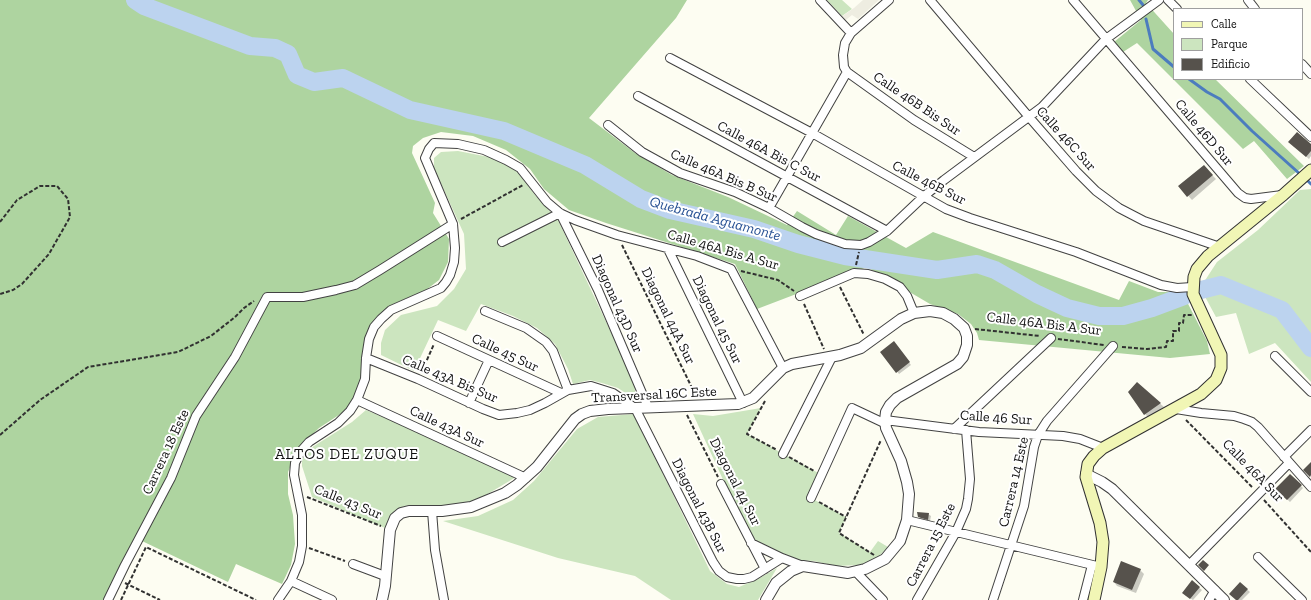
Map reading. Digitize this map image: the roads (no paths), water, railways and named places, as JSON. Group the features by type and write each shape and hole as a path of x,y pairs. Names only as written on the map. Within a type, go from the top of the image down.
{"main road":[{"path":"1094,600 1096,566 1104,548 1102,534 1087,485 1086,474 1090,460 1103,448 1176,409 1207,390 1216,380 1221,368 1221,355 1219,348 1194,299 1192,287 1197,269 1220,247 1310,171"}],"street":[{"path":"820,0 852,33"},
{"path":"769,208 847,72 844,67 843,55 845,43 852,33 889,0"},
{"name":"Calle 46C Sur","path":"930,0 1029,117 1096,191 1119,208 1144,222 1220,247"},
{"name":"Calle 46D Sur","path":"1073,0 1238,193 1245,198 1251,199 1283,195"},
{"path":"887,231 923,197 974,157 1029,117 1049,100 1106,39 1159,0"},
{"path":"1168,0 1176,8"},
{"path":"1248,0 1254,8"},
{"name":"Calle 46B Sur","path":"670,58 812,133 946,209 1076,252 1161,285 1177,288 1192,287"},
{"path":"1303,65 1311,74"},
{"name":"Calle 46B Bis Sur","path":"847,72 914,120 974,157"},
{"path":"1251,80 1311,137"},
{"name":"Calle 46A Bis C Sur","path":"638,96 887,231"},
{"name":"Calle 46A Bis B Sur","path":"608,125 642,152 667,167 735,192 769,208 816,234 845,244 861,245 887,231"},
{"name":"Calle 46A Bis A Sur","path":"453,224 425,158 428,148 434,144 458,144 484,150 520,168 547,202 560,213 575,220 617,235 697,256 731,269 783,368"},
{"path":"502,242 560,213"},
{"name":"Diagonal 43D Sur","path":"560,213 598,290 648,407"},
{"path":"278,600 291,581 299,562 302,546 302,515 294,475 295,463 301,451 309,442 338,423 350,411 357,400 365,379 369,339 374,327 381,318 391,310 441,288 446,282 454,262 455,248 453,224"},
{"name":"Carrera 18 Este","path":"108,600 171,478 196,416 236,357 267,297 304,297 355,285 453,224"},
{"name":"Diagonal 45 Sur","path":"668,249 743,403"},
{"path":"752,543 782,558 803,566 840,572 856,572 872,566 891,554 900,541 907,520 909,494 901,461 886,424 888,408 897,398 960,360 968,345 964,328 954,319 943,313 930,311 914,313 907,296 900,287 885,279 868,274 854,273 800,296"},
{"path":"485,311 526,328 546,342 553,351 564,391 592,386 613,393 635,408"},
{"name":"Transversal 16C Este","path":"382,600 390,530 395,518 401,513 415,510 455,510 471,507 504,493 526,478 537,467 575,419 582,414 602,409 733,405 743,403 757,395 783,368 792,364 830,357 861,348 901,318 914,313"},
{"name":"Calle 45 Sur","path":"437,336 489,360 564,391"},
{"path":"954,429 1051,338"},
{"name":"Carrera 14 Este","path":"993,600 1012,545 1026,497 1034,447 1038,435 1047,421 1113,346"},
{"path":"1275,356 1311,392"},
{"path":"783,454 830,357"},
{"name":"Calle 43A Bis Sur","path":"366,358 499,414 517,413 545,403 564,391"},
{"path":"470,403 489,360"},
{"name":"Calle 43A Sur","path":"357,400 526,478"},
{"name":"Diagonal 43B Sur","path":"635,408 713,562 719,571 727,577 744,579 752,577 782,558"},
{"path":"811,498 852,408 886,424"},
{"path":"1176,409 1244,418 1258,427 1311,487"},
{"name":"Calle 46 Sur","path":"886,424 1075,438 1090,442 1103,448"},
{"name":"Carrera 15 Este","path":"917,600 962,521 968,499 970,479 966,430"},
{"path":"1190,565 1259,494 1311,430"},
{"path":"1086,474 1102,482 1112,490 1224,600"},
{"name":"Diagonal 44 Sur","path":"721,484 765,569"},
{"path":"432,511 435,550 444,600"},
{"path":"907,520 1096,566 1083,600"},
{"path":"1258,557 1302,600"},
{"path":"353,564 385,576"},
{"path":"766,600 776,583 781,578 791,571 803,566"},
{"path":"856,572 883,600"},
{"path":"291,581 332,600"},
{"path":"1209,600 1214,590"}],"waterway":[{"name":"Quebrada Aguamonte","path":"135,0 144,6 250,46 275,48 288,54 297,75 314,82 343,78 410,110 504,131 585,165 641,199 670,210 754,229 798,244 845,256 937,270 977,264 995,270 1037,294 1067,308 1099,316 1123,316 1152,308 1184,296"},
{"path":"1139,0 1143,5"},
{"path":"1146,19 1153,49 1173,66"},
{"path":"1190,80 1220,99 1252,131 1301,175"},
{"path":"1306,179 1311,184"},
{"name":"Quebrada Aguamonte","path":"1201,290 1221,285 1282,310 1311,348"}],"district":[{"name":"ALTOS DEL ZUQUE","path":"347,455"}]}
